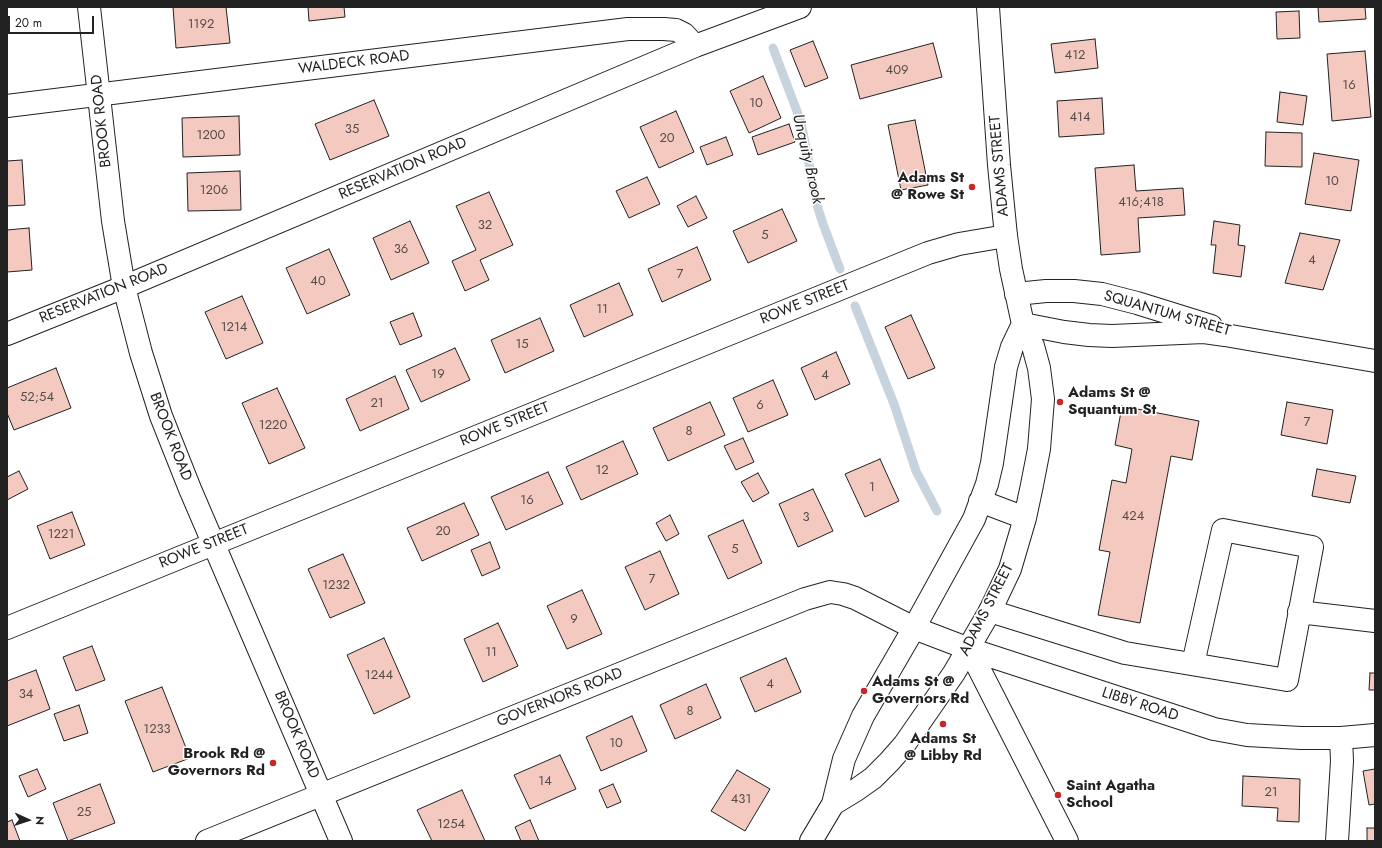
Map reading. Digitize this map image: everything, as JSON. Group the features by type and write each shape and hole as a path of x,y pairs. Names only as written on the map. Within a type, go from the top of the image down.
{"street":[{"name":"BROOK ROAD","path":"89,7 113,221 124,287 141,353 159,409 213,544 341,841"},
{"name":"RESERVATION ROAD","path":"7,334 124,287 695,46 800,7"},
{"name":"ADAMS STREET","path":"833,804 873,778 904,745 939,697 969,649 990,612 1010,569 1025,518 1039,449 1043,399 1039,368 1033,346 1023,324 1016,294 1006,236 999,165 988,7"},
{"name":"WALDECK ROAD","path":"7,106 628,29 676,30 684,34 695,46"},
{"name":"ROWE STREET","path":"7,628 928,253 959,244 1006,236"},
{"name":"SQUANTUM STREET","path":"1016,294 1046,291 1074,291 1102,294 1137,303 1246,338"},
{"name":"ADAMS STREET","path":"811,841 833,804 844,759 862,716 914,628 966,534 987,484 993,456 1006,367 1012,347 1023,324"},
{"name":"SQUANTUM STREET","path":"1023,324 1089,335 1112,336 1204,332 1375,361"},
{"path":"980,501 1025,518"},
{"path":"990,612 1125,653 1287,680 1312,547 1223,530 1193,664"},
{"name":"GOVERNORS ROAD","path":"207,841 805,598 830,592 843,594 855,598 914,628"},
{"path":"1299,612 1375,621"},
{"name":"LIBBY ROAD","path":"914,628 969,649 1214,729 1247,735 1308,738 1341,738 1375,735"},
{"path":"969,649 1067,841"},
{"path":"1337,841 1342,761 1341,738"}],"building":[{"path":"173,7 226,7 230,43 176,48"},
{"path":"308,7 344,7 345,17 309,21"},
{"path":"1318,7 1365,7 1366,19 1319,22"},
{"path":"1299,11 1300,38 1277,39 1276,12"},
{"path":"1095,39 1098,68 1055,73 1051,44"},
{"path":"813,41 828,78 805,87 790,50"},
{"path":"933,43 942,77 860,99 851,65"},
{"path":"1365,51 1371,117 1332,121 1327,54"},
{"path":"763,76 781,118 749,133 730,91"},
{"path":"1280,92 1307,96 1303,125 1277,122"},
{"path":"1102,98 1104,134 1059,137 1057,101"},
{"path":"374,100 389,136 330,160 315,124"},
{"path":"676,111 694,152 659,168 640,127"},
{"path":"239,116 240,155 183,157 182,118"},
{"path":"915,120 928,185 901,190 888,125"},
{"path":"789,124 795,142 758,155 752,137"},
{"path":"1266,132 1302,133 1302,167 1265,166"},
{"path":"726,137 733,155 707,165 700,147"},
{"path":"1314,153 1359,160 1351,211 1305,204"},
{"path":"22,160 25,205 7,206 7,161"},
{"path":"1134,165 1136,191 1183,188 1185,215 1138,218 1140,252 1101,255 1095,168"},
{"path":"240,171 241,210 188,211 187,173"},
{"path":"647,177 660,204 629,218 616,191"},
{"path":"489,192 513,245 480,260 489,280 465,291 452,261 476,250 456,206"},
{"path":"696,196 707,218 688,227 677,206"},
{"path":"782,209 797,241 748,263 733,231"},
{"path":"410,221 429,263 391,280 373,238"},
{"path":"1214,221 1240,225 1238,245 1245,246 1241,277 1213,273 1216,245 1211,245"},
{"path":"29,228 32,270 7,272 7,230"},
{"path":"1300,233 1340,240 1323,290 1285,283"},
{"path":"697,247 711,280 662,302 648,269"},
{"path":"329,249 350,295 307,314 286,268"},
{"path":"619,283 633,315 584,337 570,305"},
{"path":"242,296 263,343 226,359 205,312"},
{"path":"413,313 422,336 400,345 390,322"},
{"path":"911,315 935,368 908,379 885,327"},
{"path":"540,318 554,351 505,373 491,340"},
{"path":"455,348 470,380 421,402 406,370"},
{"path":"836,352 850,384 815,400 801,368"},
{"path":"56,368 71,408 14,430 7,413 7,388"},
{"path":"395,376 409,409 360,431 346,399"},
{"path":"773,380 788,415 748,432 733,398"},
{"path":"277,388 305,448 269,464 242,403"},
{"path":"710,402 725,435 668,461 653,428"},
{"path":"1287,402 1333,410 1327,444 1281,435"},
{"path":"1122,406 1199,421 1192,460 1171,456 1140,623 1098,615 1110,552 1099,550 1112,480 1126,483 1132,449 1115,445"},
{"path":"743,438 754,462 736,470 724,446"},
{"path":"623,441 638,474 581,500 566,467"},
{"path":"880,459 899,501 865,517 845,474"},
{"path":"1317,469 1356,476 1350,503 1312,496"},
{"path":"19,471 28,489 7,500 7,477"},
{"path":"548,472 563,504 506,530 491,497"},
{"path":"758,473 769,493 753,502 741,482"},
{"path":"813,489 833,531 798,547 779,504"},
{"path":"464,503 479,535 422,561 407,528"},
{"path":"72,512 85,545 50,559 37,526"},
{"path":"670,515 679,534 666,541 656,523"},
{"path":"743,520 762,563 728,579 708,536"},
{"path":"490,542 500,568 482,576 471,550"},
{"path":"660,551 679,594 645,610 625,567"},
{"path":"343,554 365,603 330,618 308,569"},
{"path":"582,590 602,634 567,649 547,606"},
{"path":"498,623 518,666 483,682 464,639"},
{"path":"384,638 410,697 374,714 347,655"},
{"path":"92,646 105,680 76,691 63,657"},
{"path":"786,658 801,692 755,712 740,678"},
{"path":"36,670 50,709 7,726 7,681"},
{"path":"1370,673 1375,673 1375,690 1369,690"},
{"path":"706,684 721,718 675,739 660,705"},
{"path":"162,687 190,758 153,772 125,701"},
{"path":"79,705 88,733 64,741 54,714"},
{"path":"632,716 647,751 601,771 586,737"},
{"path":"560,755 576,789 530,809 514,775"},
{"path":"37,769 46,789 28,797 19,776"},
{"path":"1375,769 1375,804 1369,805 1363,771"},
{"path":"737,770 770,789 745,831 711,811"},
{"path":"1243,776 1300,779 1299,822 1277,821 1278,808 1242,806"},
{"path":"100,784 115,823 68,841 53,803"},
{"path":"613,784 621,802 607,808 599,790"},
{"path":"462,790 485,841 432,841 417,810"},
{"path":"12,820 20,841 7,841 7,822"},
{"path":"530,820 539,841 521,841 515,827"},
{"path":"1367,828 1375,828 1375,841 1367,841"}],"waterway":[{"name":"Unquity Brook","path":"773,48 801,122 817,205 840,269"},
{"name":"Unquity Brook","path":"855,306 894,404 916,471 937,511"}],"place":[{"name":"Adams St @ Rowe St","path":"972,187"},
{"name":"Adams St @ Squantum St","path":"1060,402"},
{"name":"Adams St @ Governors Rd","path":"864,691"},
{"name":"Adams St @ Libby Rd","path":"943,724"},
{"name":"Brook Rd @ Governors Rd","path":"273,763"},
{"name":"Saint Agatha School","path":"1058,795"}]}
